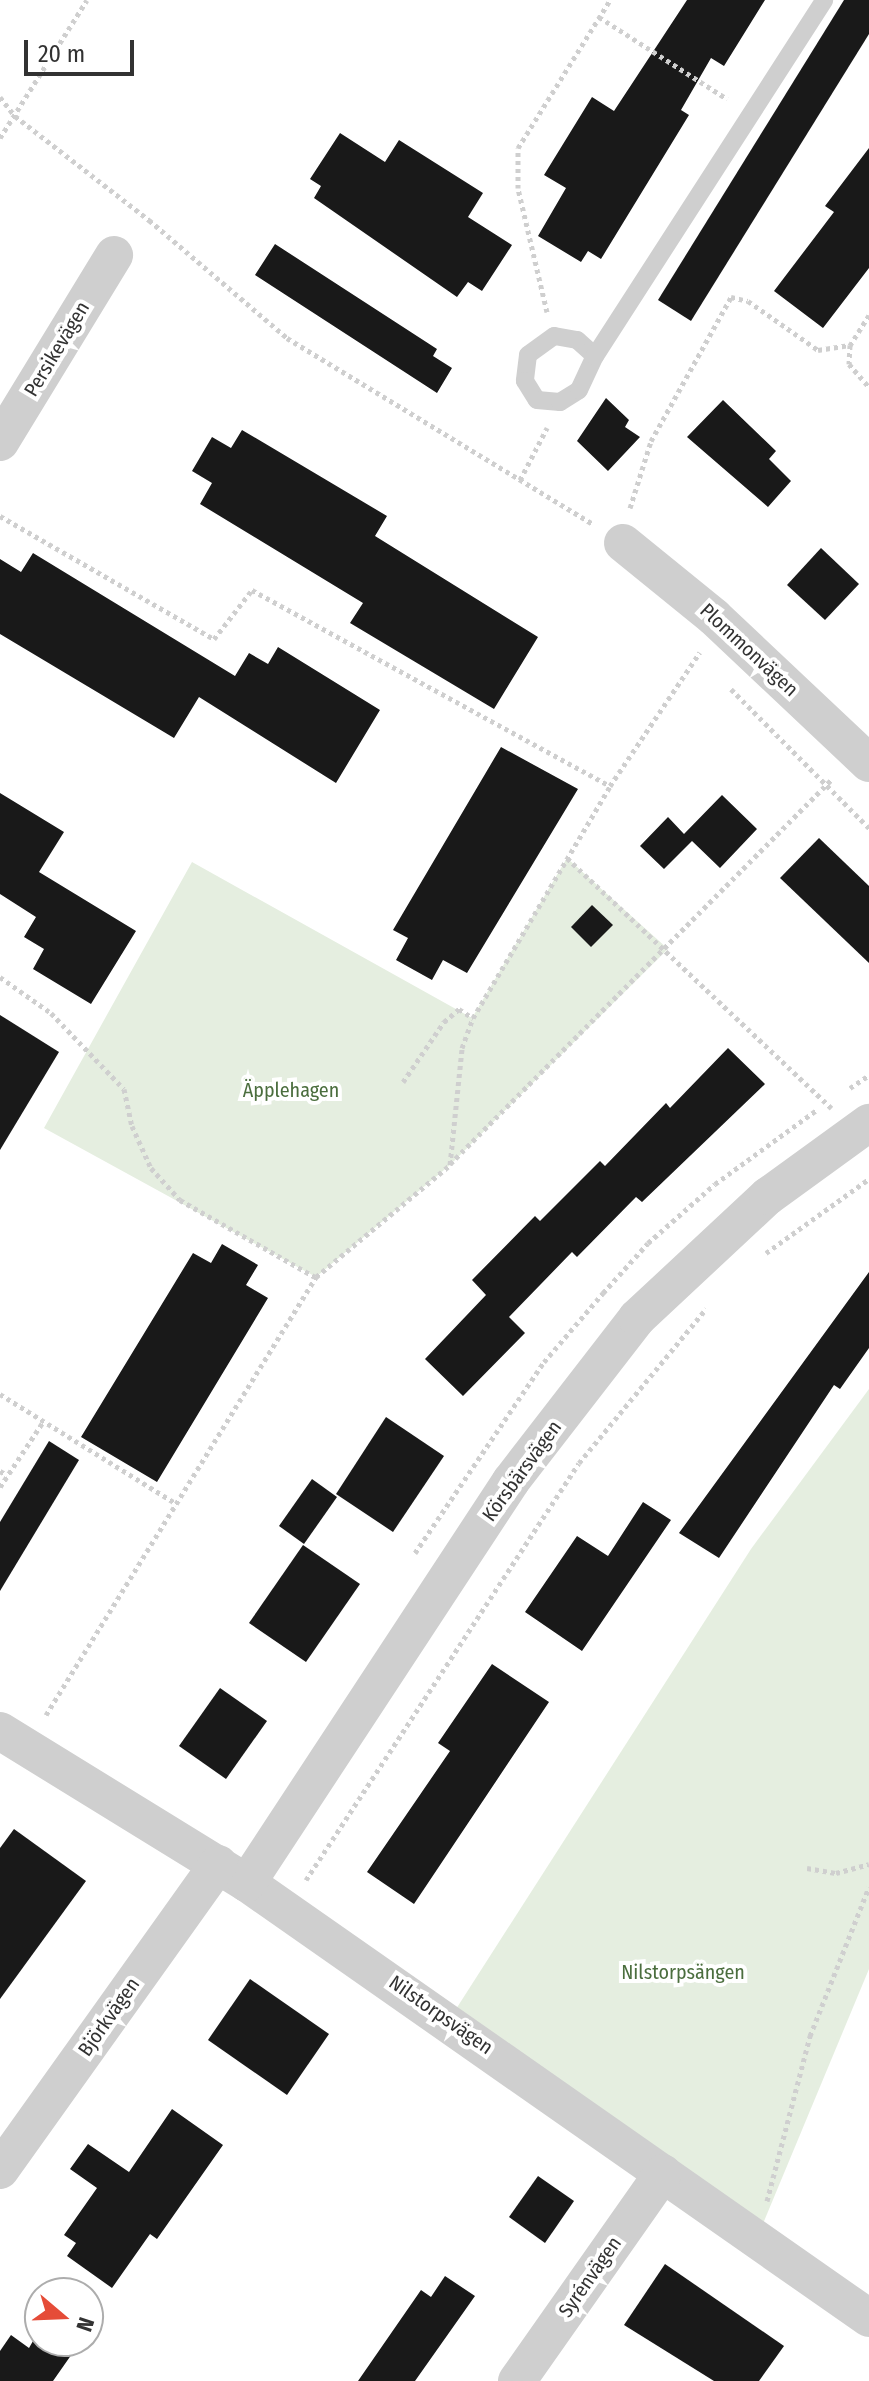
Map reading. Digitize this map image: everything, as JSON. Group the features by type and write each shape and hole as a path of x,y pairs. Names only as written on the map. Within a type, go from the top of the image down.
{"street":[{"name":"Persikevägen","path":"0,442 114,255"},
{"name":"Plommonvägen","path":"623,543 714,617 863,758"},
{"name":"Körsbärsvägen","path":"233,1874 511,1481 637,1318 768,1196 869,1123"},
{"name":"Nilstorpsvägen","path":"13,1738 233,1874 869,2318"},
{"name":"Björkvägen","path":"0,2170 233,1874"},
{"name":"Syrénvägen","path":"517,2381 663,2173"}],"lane":[{"path":"595,356 577,340 554,336 528,355 525,381 537,400 560,402 579,390 595,356 824,0"}],"path":[{"path":"0,138 87,0"},
{"path":"554,336 530,250 518,188 518,148 610,0"},
{"path":"599,17 752,115"},
{"path":"0,97 15,116 149,220 287,338 623,543 651,441 731,297 748,301 818,350 850,345"},
{"path":"869,315 850,345 849,364 869,387"},
{"path":"520,480 560,402"},
{"path":"0,516 214,639 252,590 610,786"},
{"path":"450,1165 460,1063 473,1018 610,786 698,655 714,617"},
{"path":"698,655 709,666"},
{"path":"720,677 869,828"},
{"path":"13,1738 177,1504 316,1277 450,1165 668,949 825,786 863,758"},
{"path":"567,858 668,949 827,1103"},
{"path":"0,977 59,1021 124,1089 132,1126 151,1168 180,1200 316,1277"},
{"path":"403,1082 444,1022 459,1009 473,1018"},
{"path":"755,1264 869,1179"},
{"path":"286,1910 579,1463 652,1369 712,1304"},
{"path":"0,1394 177,1504"},
{"path":"0,1487 43,1422"},
{"path":"0,1471 7,1475"},
{"path":"807,1868 836,1873 869,1864"},
{"path":"757,2238 810,2036 869,1887"}],"green space":[{"name":"Äpplehagen","path":"567,858 668,949 450,1165 316,1277 44,1128 192,862 472,1018"},
{"name":"Nilstorpsängen","path":"869,1389 869,1969 757,2238 449,2020 751,1549"}],"building":[{"path":"687,0 765,0 724,66 711,58 681,110 689,115 601,259 588,251 581,262 538,236 566,188 544,175 592,97 614,111"},
{"path":"844,0 869,0 869,34 691,321 658,300"},
{"path":"340,133 385,162 399,140 483,193 468,217 512,245 482,291 468,282 457,297 314,198 321,186 310,179"},
{"path":"869,148 869,268 823,328 774,291 834,212 825,206"},
{"path":"275,244 437,349 433,356 452,368 437,393 255,275"},
{"path":"606,398 629,420 625,427 640,437 608,471 577,441"},
{"path":"723,400 776,451 769,459 791,481 768,507 687,437"},
{"path":"242,430 387,516 375,536 538,637 494,709 350,623 363,603 200,504 212,483 192,471 212,437 231,448"},
{"path":"821,548 859,584 825,620 787,585"},
{"path":"33,553 235,676 249,653 268,664 278,647 380,710 336,783 199,697 174,738 0,634 0,559 21,572"},
{"path":"501,747 578,789 467,973 443,960 432,980 396,960 408,938 393,930"},
{"path":"0,793 64,832 39,872 136,931 91,1004 33,969 44,949 24,937 36,917 0,894"},
{"path":"722,795 757,829 720,868 692,841 664,869 640,846 668,817 684,834"},
{"path":"819,838 869,886 869,963 780,878"},
{"path":"592,905 613,925 591,947 571,927"},
{"path":"0,1015 59,1052 0,1150"},
{"path":"728,1048 765,1084 642,1202 636,1197 577,1257 572,1252 509,1317 525,1333 463,1396 425,1359 486,1295 472,1280 535,1216 540,1221 600,1161 605,1166 666,1103 670,1108"},
{"path":"222,1244 258,1265 246,1285 268,1298 157,1482 81,1437 193,1253 211,1263"},
{"path":"869,1272 869,1348 840,1389 834,1385 719,1558 679,1533"},
{"path":"386,1417 444,1456 393,1532 336,1494"},
{"path":"49,1441 79,1460 0,1591 0,1522"},
{"path":"312,1479 337,1497 304,1544 279,1526"},
{"path":"643,1502 671,1520 582,1651 525,1612 577,1536 608,1556"},
{"path":"303,1545 360,1584 306,1662 249,1623"},
{"path":"492,1664 549,1702 414,1904 367,1872 450,1751 438,1743"},
{"path":"220,1688 267,1721 226,1779 179,1746"},
{"path":"14,1829 86,1881 0,1999 0,1848"},
{"path":"250,1979 329,2034 287,2095 208,2040"},
{"path":"172,2109 223,2145 157,2239 150,2234 112,2288 104,2282 104,2277 97,2277 67,2256 76,2243 64,2235 97,2188 70,2169 88,2144 129,2172"},
{"path":"538,2176 574,2201 545,2243 509,2217"},
{"path":"665,2264 784,2346 759,2381 714,2381 624,2325"},
{"path":"445,2276 475,2296 415,2381 358,2381 421,2290 431,2297"},
{"path":"11,2335 24,2344 24,2357 70,2357 53,2381 0,2381 0,2351"}]}
